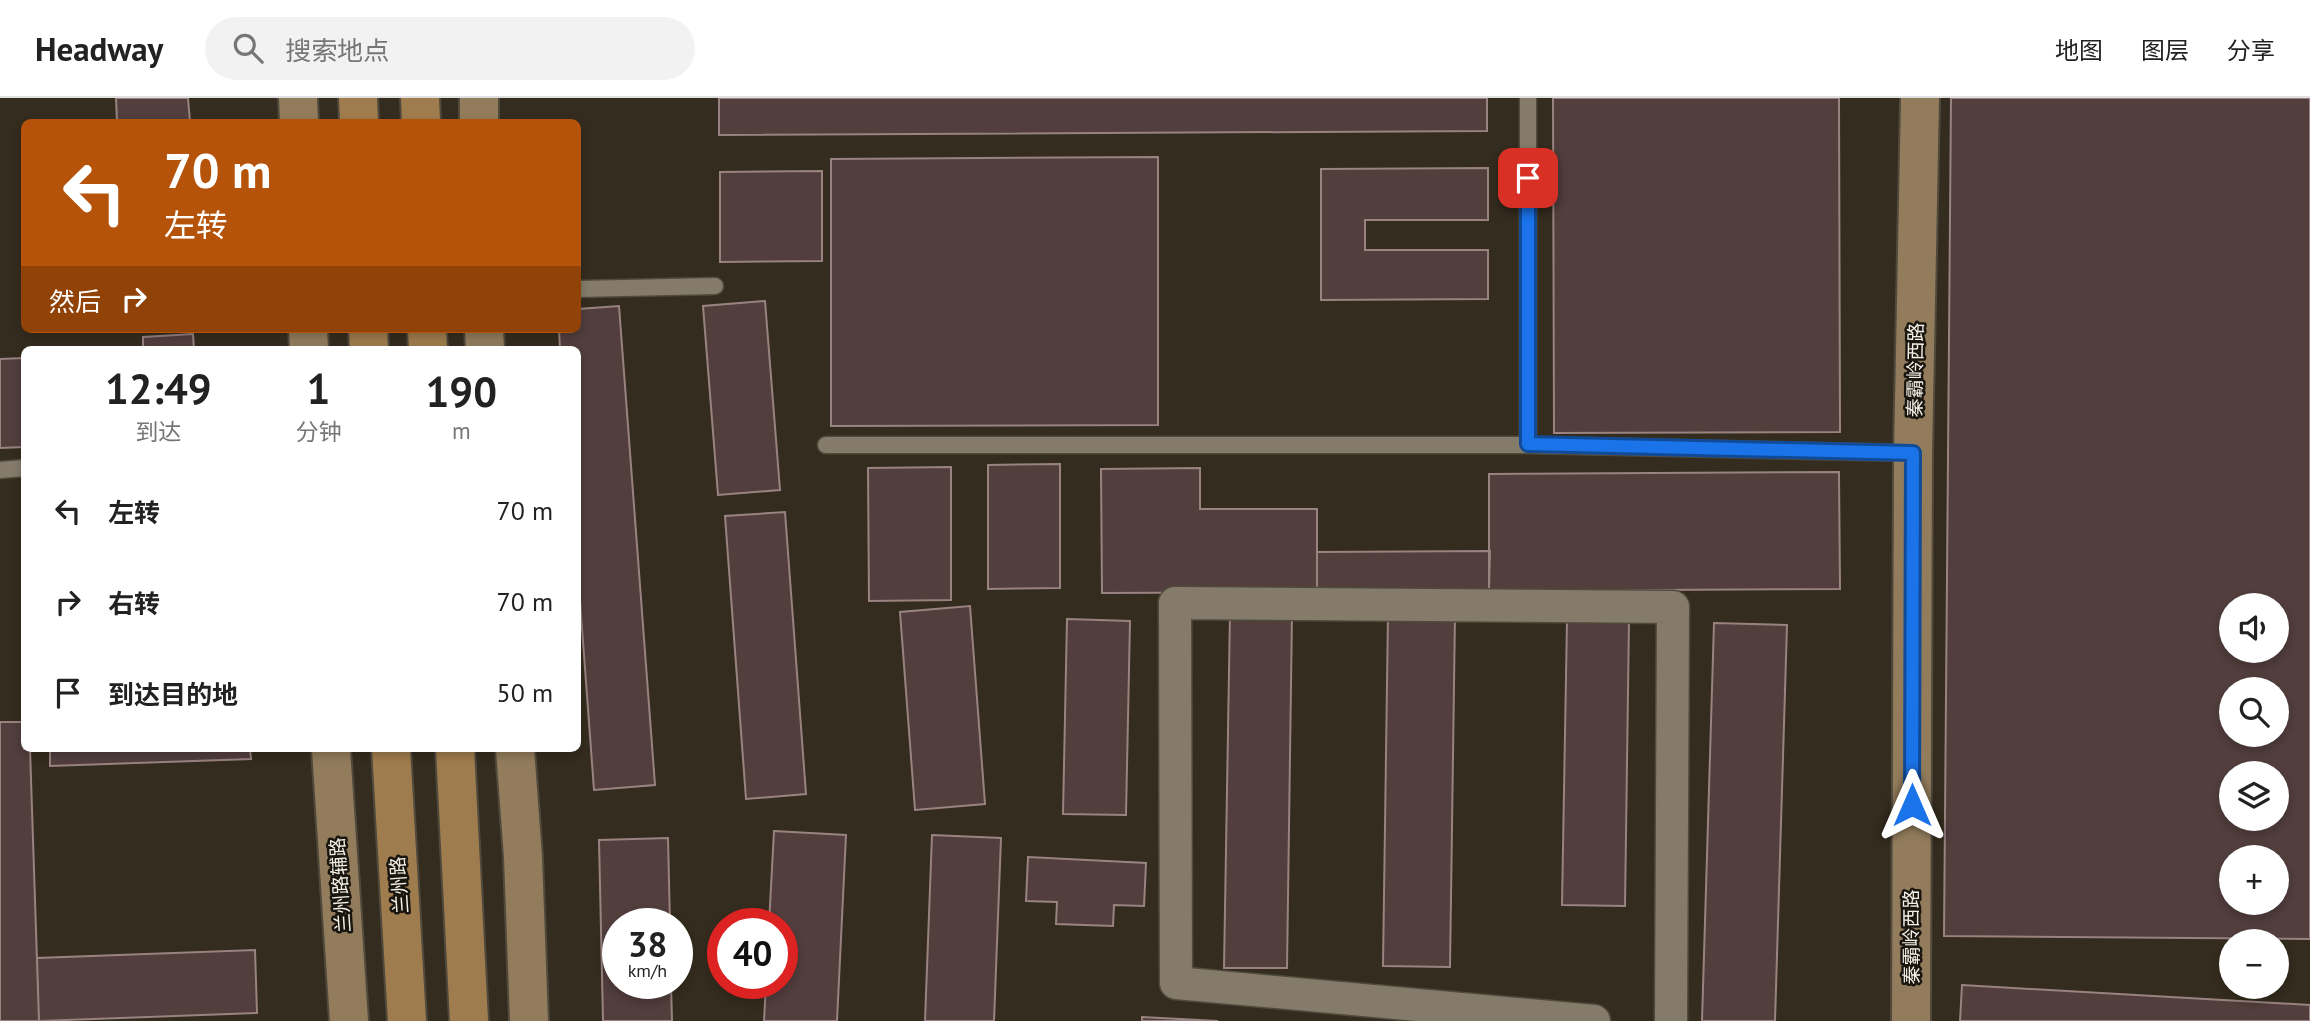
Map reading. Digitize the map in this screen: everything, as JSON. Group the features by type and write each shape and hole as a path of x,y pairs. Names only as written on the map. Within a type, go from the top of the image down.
{"main road":[{"path":"358,98 359,119"},
{"path":"420,98 421,119"},
{"name":"兰州路","path":"391,752 407,1021"},
{"path":"455,752 469,1021"}],"street":[{"path":"298,98 299,119"},
{"path":"479,98 479,119"},
{"name":"秦霸岭西路","path":"1896,98 1911,1021"},
{"name":"秦霸岭西路","path":"1888,1021 1901,453 1920,98"},
{"path":"1594,1021 1176,983 1175,603 1673,607 1671,1021"},
{"name":"兰州路辅路","path":"331,752 349,1021"},
{"path":"515,752 523,857 528,1021"}],"lane":[{"path":"1528,98 1528,444"},
{"path":"581,289 715,286"},
{"path":"826,445 1528,444 1901,453"},
{"path":"0,470 21,468"}],"building":[{"path":"116,98 188,98 190,119 117,119"},
{"path":"719,98 1487,98 1487,131 719,135"},
{"path":"1553,98 1839,98 1840,432 1554,433"},
{"path":"1951,98 2310,98 2310,939 2289,939 2289,929 2219,929 2219,938 1944,936"},
{"path":"1158,157 1158,425 831,426 831,159"},
{"path":"1488,168 1488,220 1365,220 1365,250 1488,250 1488,299 1321,300 1321,169"},
{"path":"822,171 822,261 720,262 720,172"},
{"path":"765,301 780,490 718,495 703,306"},
{"path":"619,306 655,785 594,790 581,614 581,346 560,346 559,333 581,333 581,309"},
{"path":"193,334 194,346 143,346 143,337"},
{"path":"21,358 21,447 0,448 0,359"},
{"path":"1060,464 1060,588 988,589 988,465"},
{"path":"951,467 951,600 869,601 868,468"},
{"path":"1200,468 1200,509 1317,509 1317,592 1102,593 1101,469"},
{"path":"1839,472 1840,589 1489,591 1489,474"},
{"path":"785,512 806,794 746,799 725,516"},
{"path":"1490,551 1489,591 1317,592 1317,552"},
{"path":"970,606 985,804 915,810 900,612"},
{"path":"1230,613 1292,614 1287,968 1224,968"},
{"path":"1388,614 1455,615 1450,967 1383,966"},
{"path":"1067,619 1130,621 1126,815 1063,814"},
{"path":"1567,620 1629,620 1625,906 1562,905"},
{"path":"1714,623 1787,625 1775,1021 1702,1021"},
{"path":"0,722 21,722 21,752 30,752 39,1021 0,1021"},
{"path":"50,752 250,752 251,759 50,766"},
{"path":"774,831 846,835 837,1021 764,1021 765,999 798,999 798,908 770,908"},
{"path":"932,835 1001,838 994,1021 925,1021"},
{"path":"668,838 670,908 602,908 602,976 599,840"},
{"path":"1028,857 1146,863 1144,906 1114,905 1113,926 1056,924 1057,902 1026,901"},
{"path":"255,950 257,1013 39,1021 37,958"},
{"path":"1962,985 2310,1005 2310,1021 1960,1021"},
{"path":"603,999 671,999 672,1021 603,1021"},
{"path":"1142,1017 1218,1021 1142,1021"}],"route":[{"path":"1528,178 1528,444 1913,453 1912,805"}]}
